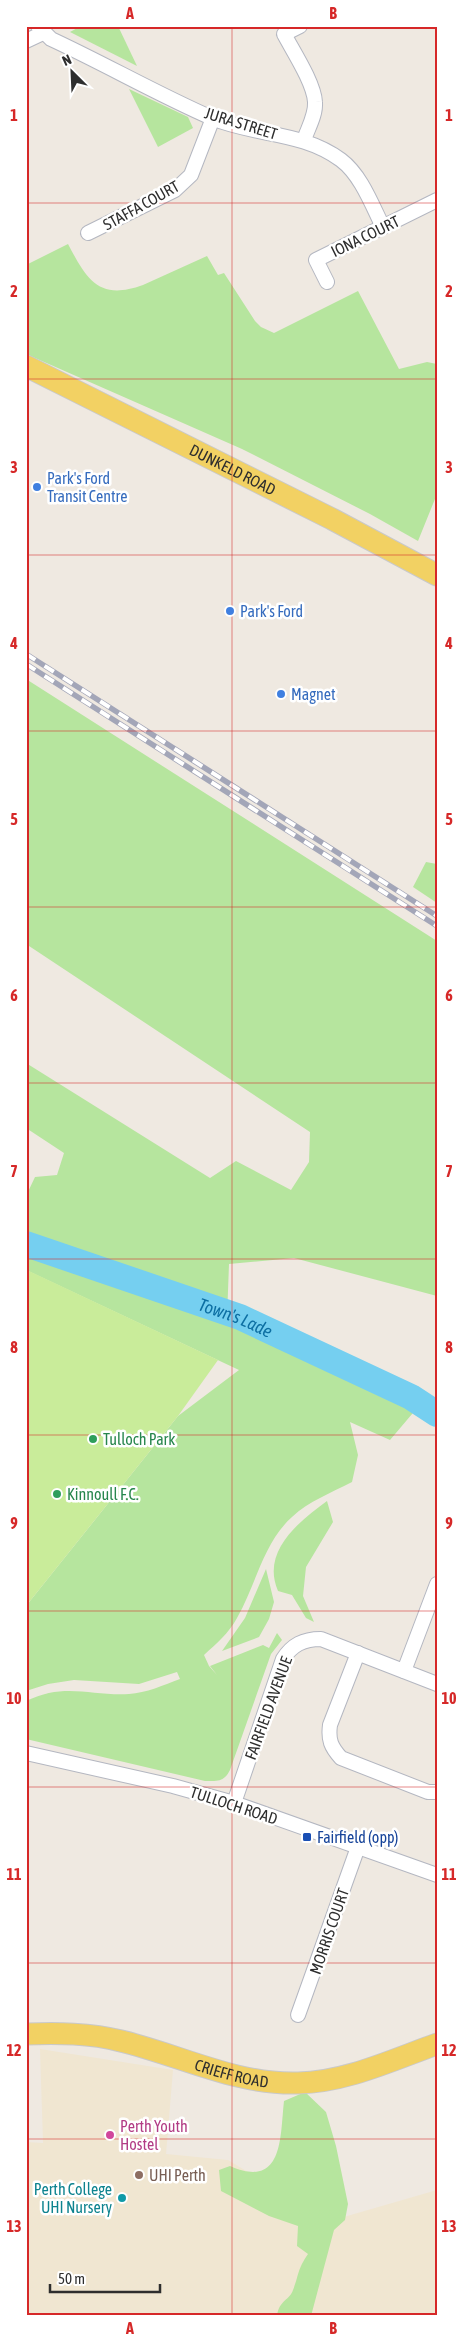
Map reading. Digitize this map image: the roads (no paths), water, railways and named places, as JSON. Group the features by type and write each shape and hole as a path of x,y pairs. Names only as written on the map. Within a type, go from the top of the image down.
{"main road":[{"name":"DUNKELD ROAD","path":"26,366 332,519 437,575"},
{"name":"CRIEFF ROAD","path":"26,2034 60,2033 112,2039 231,2075 268,2082 299,2083 354,2074 437,2044"}],"street":[{"path":"300,26 284,34 311,88 315,102 312,118 304,140"},
{"name":"JURA STREET","path":"26,42 41,30 213,118 304,140 342,161 364,190 383,228"},
{"name":"STAFFA COURT","path":"88,233 175,190 191,175 213,118"},
{"name":"IONA COURT","path":"327,282 316,260 437,200"},
{"path":"404,1670 437,1584"},
{"name":"FAIRFIELD AVENUE","path":"234,1803 283,1659 289,1649 305,1640 321,1639 437,1684"},
{"path":"358,1654 330,1725 329,1738 333,1748 341,1758 428,1792 437,1792"},
{"name":"TULLOCH ROAD","path":"26,1753 173,1786 234,1803 437,1875"},
{"name":"MORRIS COURT","path":"298,2014 358,1846"}],"waterway":[{"name":"Town's Lade","path":"26,1244 240,1317 411,1397 437,1414"}],"railway":[{"path":"26,654 437,916"},
{"path":"26,664 437,926"}],"place":[{"name":"Park's Ford Transit Centre","path":"37,487"},
{"name":"Park's Ford","path":"230,611"},
{"name":"Magnet","path":"281,694"},
{"name":"Tulloch Park","path":"93,1439"},
{"name":"Kinnoull F.C.","path":"57,1494"},
{"name":"Fairfield (opp)","path":"307,1837"},
{"name":"Perth Youth Hostel","path":"110,2135"},
{"name":"UHI Perth","path":"139,2175"},
{"name":"Perth College UHI Nursery","path":"122,2198"}]}
